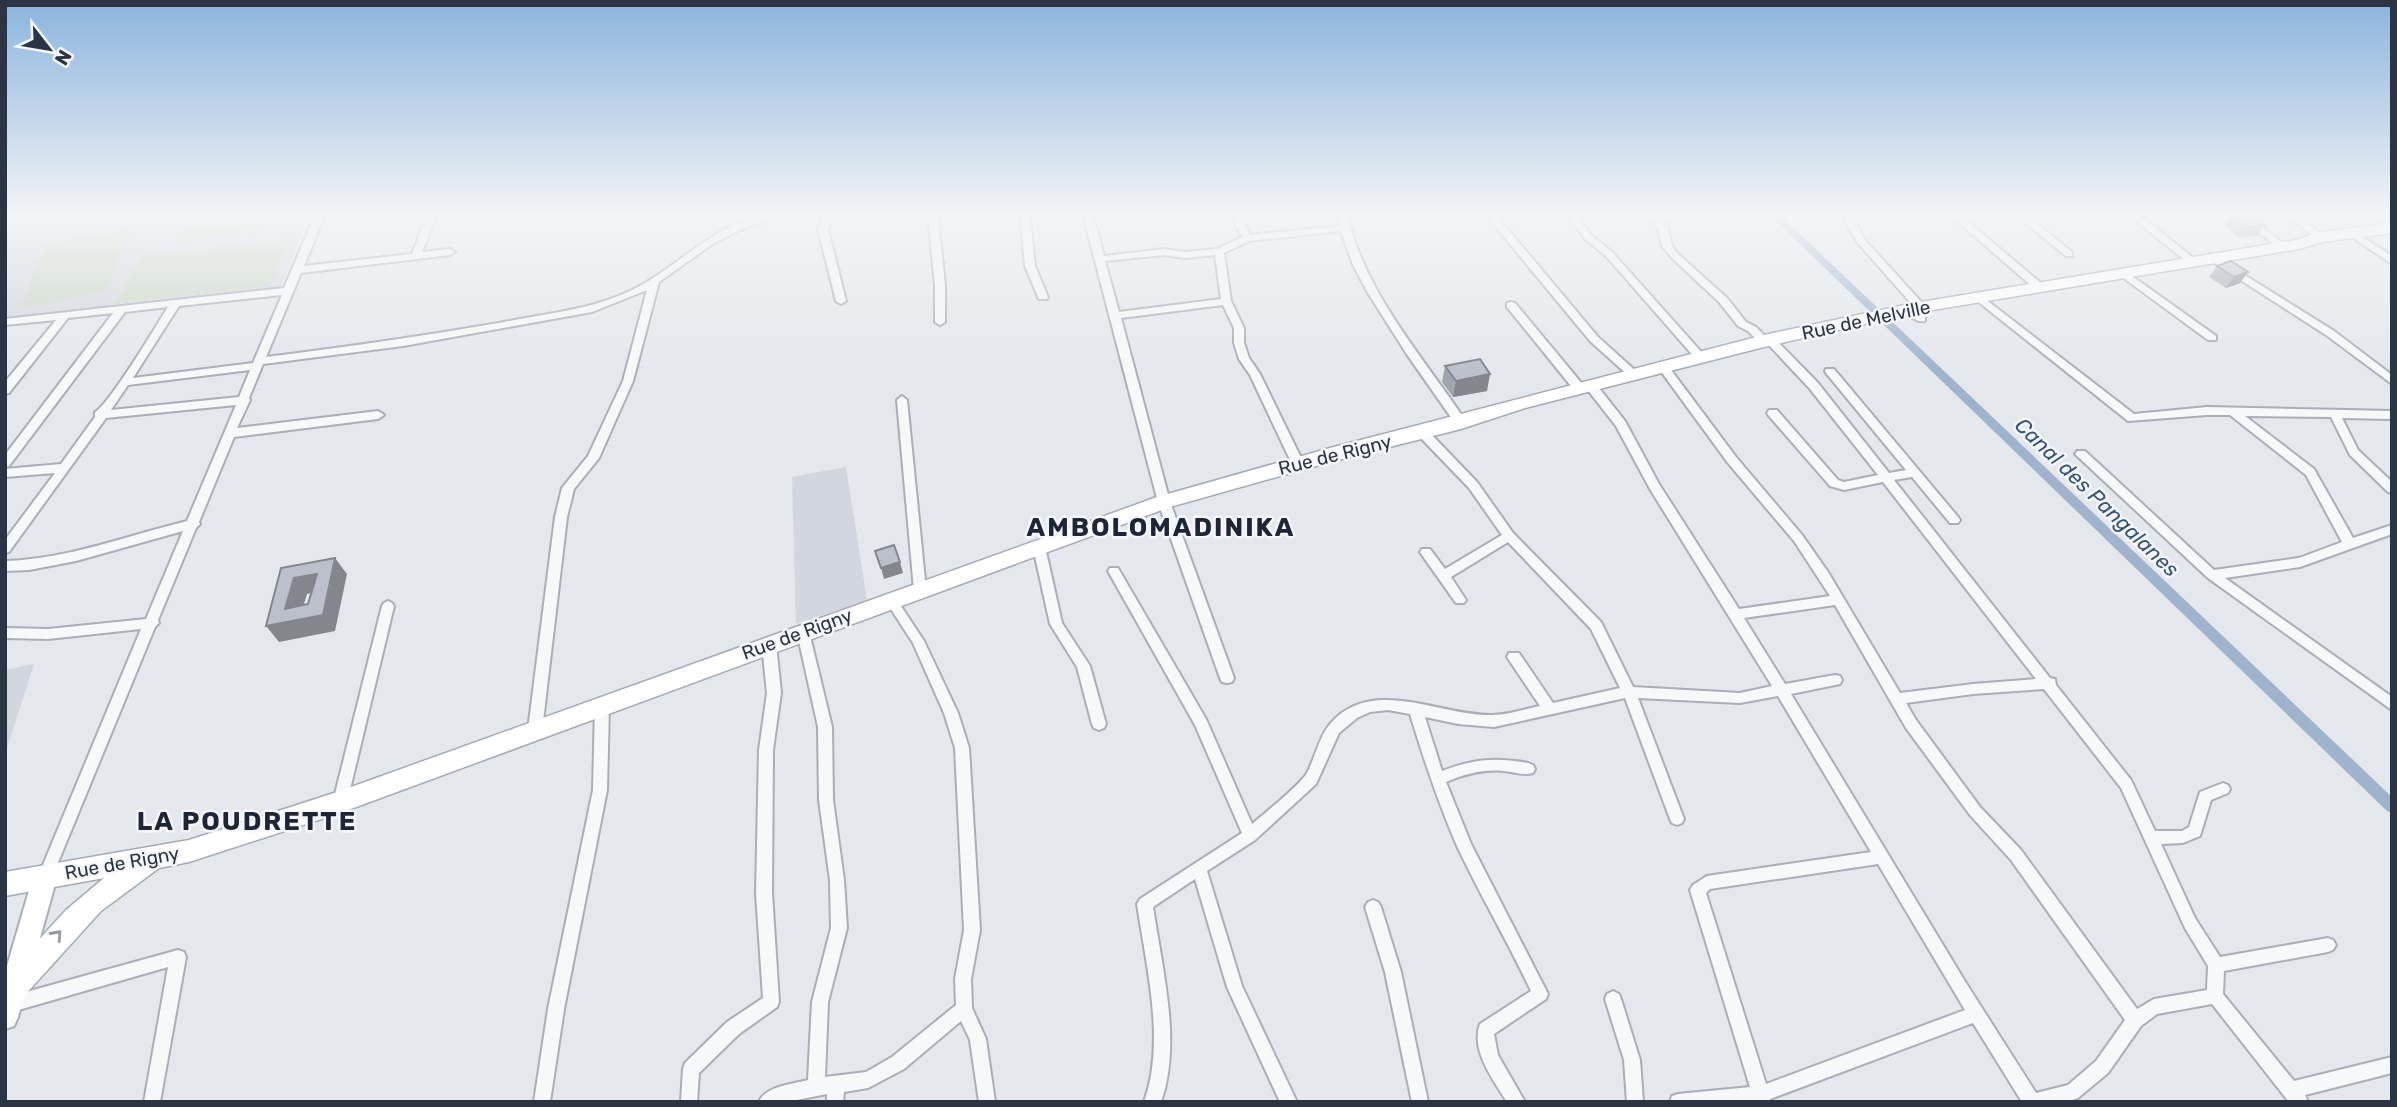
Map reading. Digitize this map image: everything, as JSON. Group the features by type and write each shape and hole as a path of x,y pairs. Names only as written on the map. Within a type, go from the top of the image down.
{"main road":[{"name":"Rue de Melville","path":"1585,387 1767,340 2038,286 2152,267"},
{"name":"Rue de Rigny","path":"5,884 214,845 340,802 1164,502 1585,387"},
{"path":"9,1004 50,943 90,903 160,856"},
{"path":"9,1004 46,877"}],"street":[{"path":"46,877 299,267"},
{"path":"298,270 326,267"},
{"path":"126,382 403,343 572,313 642,289 674,267"},
{"path":"832,267 841,302"},
{"path":"938,267 940,323"},
{"path":"1030,267 1043,297"},
{"path":"1101,267 1164,502 1196,583 1227,678"},
{"path":"1221,267 1226,302 1239,328 1239,343 1244,359 1255,374 1298,464"},
{"path":"1360,267 1388,318 1461,423"},
{"path":"1534,267 1594,339 1613,353 1634,375"},
{"path":"1620,267 1700,357"},
{"path":"1687,267 1723,300 1742,324 1767,340 1814,386 1969,586 2050,683 2126,784 2190,923 2216,965 2215,996 2296,1096 2392,1065"},
{"path":"1882,267 1917,312"},
{"path":"2015,267 2038,286"},
{"path":"2226,267 2330,333 2392,381"},
{"path":"2122,272 2212,338"},
{"path":"535,730 559,529 568,488 593,458 624,391 650,307 654,281"},
{"path":"5,322 289,291"},
{"path":"1980,298 2132,418 2232,411 2392,415"},
{"path":"1114,316 1226,302"},
{"path":"5,549 65,468 99,415 126,382 176,303"},
{"path":"1511,305 1621,424 1654,485 1782,689 1976,1014 2032,1102 2072,1092 2102,1067 2135,1020 2154,1007 2215,996"},
{"path":"5,463 122,309"},
{"path":"5,390 65,315"},
{"path":"1664,368 1732,460 1798,538 1824,575 1836,600 1911,724 1942,769 1975,811 2016,855 2135,1020"},
{"path":"1830,371 1954,520"},
{"path":"99,415 245,400"},
{"path":"902,400 920,590"},
{"path":"2232,411 2310,472 2349,542"},
{"path":"1773,413 1834,483 1844,486 1915,472"},
{"path":"231,433 379,415"},
{"path":"2335,415 2354,452 2392,489"},
{"path":"1423,433 1473,485 1509,536 1596,626 1629,692 1677,819"},
{"path":"2081,454 2213,575 2392,705"},
{"path":"5,473 65,468"},
{"path":"5,566 40,565 194,524"},
{"path":"2213,575 2300,562 2349,542 2392,529"},
{"path":"1443,576 1509,536"},
{"path":"1038,547 1056,624 1083,666 1099,724"},
{"path":"1426,552 1460,600"},
{"path":"1114,571 1201,723 1250,835"},
{"path":"891,600 918,641 951,713 962,748 972,930 963,979 964,1009 978,1040 987,1102"},
{"path":"1735,614 1836,600"},
{"path":"340,802 388,606"},
{"path":"5,633 48,634 153,623"},
{"path":"803,632 825,727 826,800 837,880 839,928 820,1002 817,1087"},
{"path":"689,1102 691,1069 733,1028 771,1002 764,893 766,750 774,693 769,645"},
{"path":"1514,657 1550,710"},
{"path":"1152,1102 1160,1090 1161,1029 1145,904 1250,835 1311,780 1334,729 1352,714 1368,707 1388,704 1458,718 1494,721 1629,692 1740,698 1835,680"},
{"path":"1898,699 2050,683"},
{"path":"542,1102 556,1009 600,790 602,705"},
{"path":"1415,708 1437,780 1474,864 1517,943 1540,994 1486,1030 1487,1045 1499,1073 1517,1102"},
{"path":"1437,780 1470,765 1528,769"},
{"path":"2150,838 2183,837 2195,831 2205,796 2222,789"},
{"path":"1762,1098 1698,890 1707,883 1882,857"},
{"path":"1199,868 1235,987 1270,1056 1289,1102"},
{"path":"1373,907 1394,972 1420,1102"},
{"path":"2216,965 2328,945"},
{"path":"9,1004 178,957 152,1102"},
{"path":"1613,999 1632,1060 1635,1102"},
{"path":"767,1102 779,1095 836,1083 868,1080 898,1063 964,1009"},
{"path":"1678,1102 1762,1098 1976,1014"},
{"path":"835,1102 836,1083"}],"shaded area":[{"path":"5,267 289,267 279,292 5,319"},
{"path":"846,467 867,600 796,624 792,477"},
{"path":"34,664 12,733 5,754 5,670"}],"green space":[{"path":"37,267 116,267 106,291 21,308"},
{"path":"136,267 278,267 269,286 115,303"}],"building":[{"path":"2218,267 2240,267 2248,272 2234,277"},
{"path":"1480,359 1490,374 1456,381 1445,366"},
{"path":"894,545 900,562 881,568 875,551"},
{"path":"335,558 323,615 266,626 281,568","holes":["317,574 308,604 285,609 294,578"]}],"waterway":[{"name":"Canal des Pangalanes","path":"1829,267 2392,807"}],"district":[{"name":"AMBOLOMADINIKA","path":"1161,527"},
{"name":"LA POUDRETTE","path":"247,821"}]}
